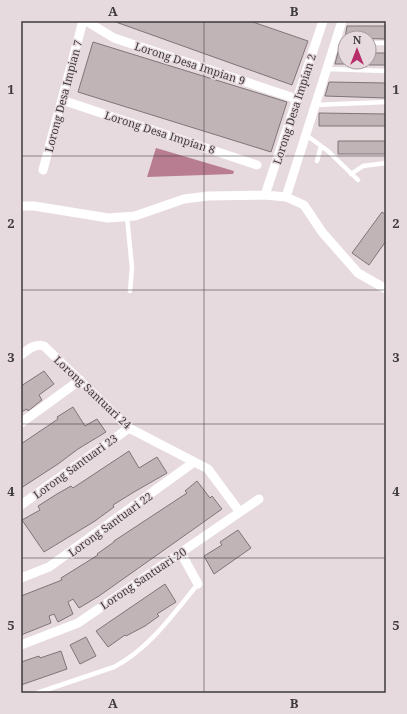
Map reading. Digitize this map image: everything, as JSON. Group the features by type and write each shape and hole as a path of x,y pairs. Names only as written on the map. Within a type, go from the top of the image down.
{"street":[{"name":"Lorong Desa Impian 7","path":"43,170 83,21"},
{"name":"Lorong Desa Impian 9","path":"86,21 114,38 297,99"},
{"path":"286,197 342,21"},
{"name":"Lorong Desa Impian 2","path":"265,195 297,99 320,22"},
{"name":"Lorong Desa Impian 8","path":"62,100 257,165"},
{"path":"21,206 34,206 108,218 135,216 184,199 208,196 265,195 286,197 304,205 322,232 358,273 386,289"},
{"name":"Lorong Santuari 24","path":"21,355 39,344 44,346 129,428 208,469 239,511"},
{"path":"21,423 80,380"},
{"name":"Lorong Santuari 23","path":"21,505 129,428"},
{"name":"Lorong Santuari 22","path":"21,578 49,568 194,462"},
{"name":"Lorong Santuari 20","path":"21,645 78,623 239,511 259,499"},
{"path":"181,552 198,584"}],"lane":[{"path":"327,69 386,71"},
{"path":"315,105 386,102"},
{"path":"306,135 321,146 358,180"},
{"path":"317,161 321,146"},
{"path":"351,174 362,166 386,163"},
{"path":"126,217 132,268 130,291"},
{"path":"37,693 114,667 126,661 141,650 198,584"}],"shaded area":[{"path":"156,148 234,171 233,174 147,177"}],"building":[{"path":"113,21 250,21 308,41 292,85"},
{"path":"347,26 386,26 386,39 377,39 377,30 346,30"},
{"path":"93,42 287,102 271,152 78,92"},
{"path":"377,53 386,53 386,65 377,65"},
{"path":"329,82 386,83 386,98 325,96"},
{"path":"319,113 386,114 386,126 319,126"},
{"path":"338,141 386,141 386,154 338,154"},
{"path":"382,212 386,215 386,241 369,265 352,253"},
{"path":"44,371 54,384 39,395 42,400 28,411 27,409 21,412 21,386"},
{"path":"73,407 85,426 97,419 106,432 78,449 21,488 21,444"},
{"path":"129,451 139,468 157,457 167,473 113,505 114,507 95,521 44,552 22,520 40,510 38,506 71,486 73,488"},
{"path":"197,481 210,498 212,496 222,509 99,596 79,608 73,599 68,602 73,614 58,622 54,614 49,616 51,623 21,635 21,596 62,580 61,578 98,555 97,554 114,541 187,493 185,491"},
{"path":"238,530 251,548 214,574 204,556 222,545 220,542"},
{"path":"165,584 176,602 157,614 159,616 145,626 126,636 125,635 108,647 96,631"},
{"path":"86,637 96,656 80,664 70,645"},
{"path":"61,651 67,669 21,685 21,662"}]}
